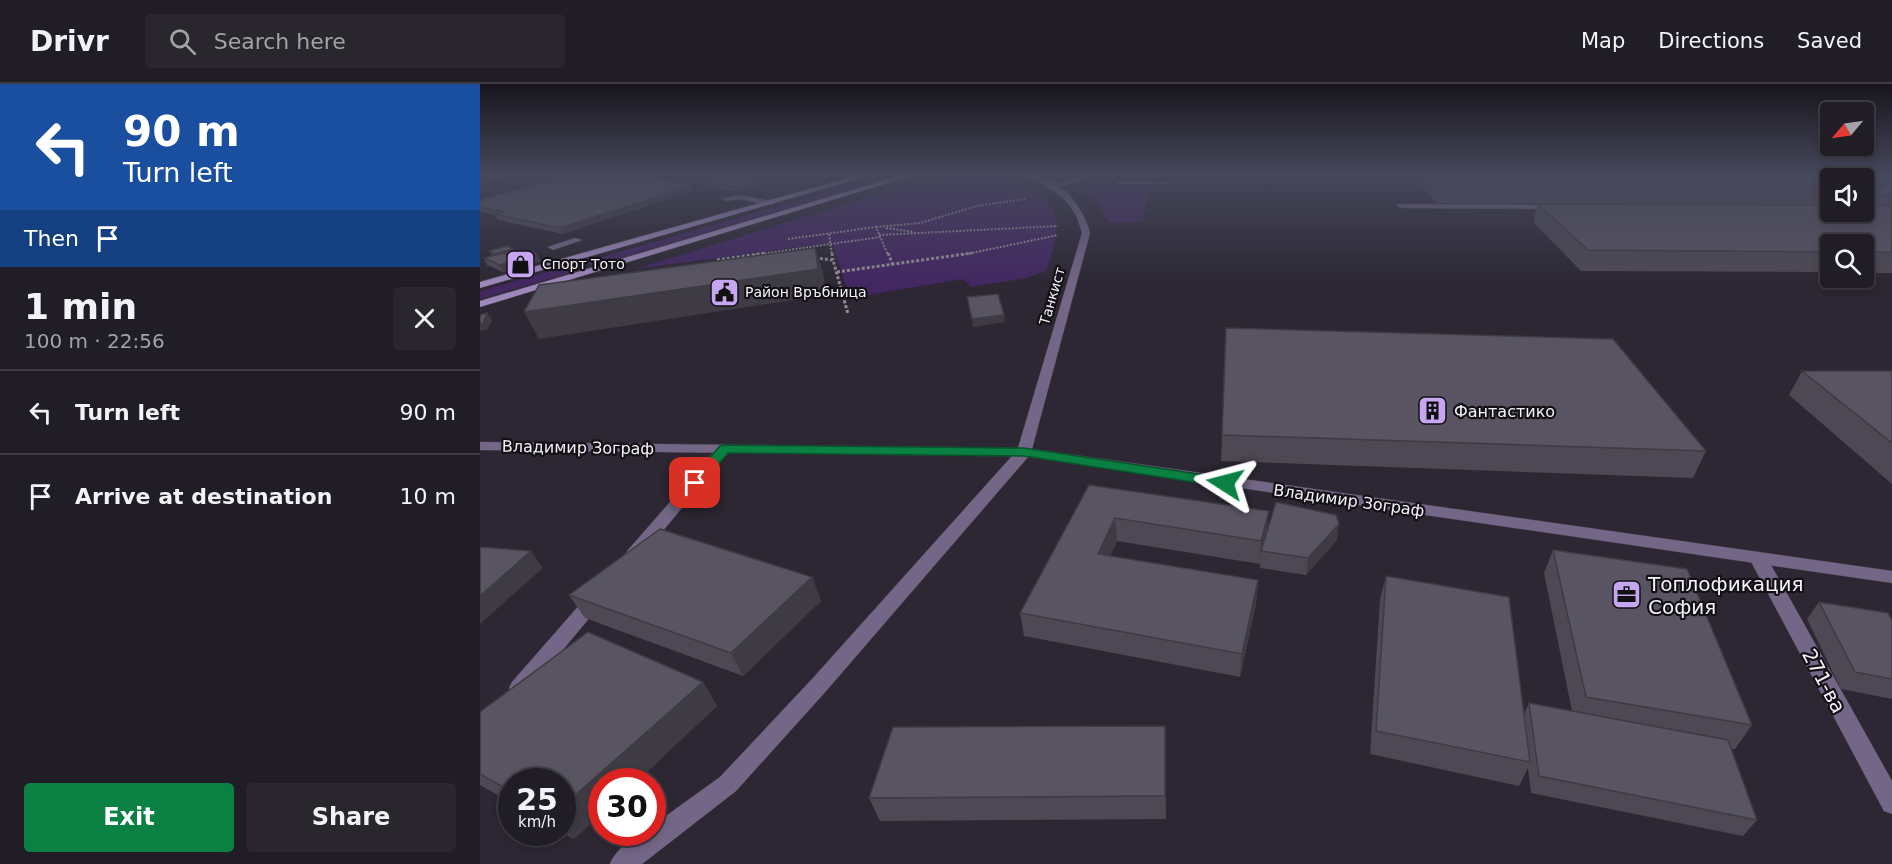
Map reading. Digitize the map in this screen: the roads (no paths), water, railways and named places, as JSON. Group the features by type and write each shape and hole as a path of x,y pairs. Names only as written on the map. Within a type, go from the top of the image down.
{"street":[{"path":"480,285 745,210"},
{"path":"480,304 793,210"},
{"name":"Танкист","path":"1024,452 1086,233 1085,225 1078,210"},
{"path":"553,247 578,240"},
{"name":"Владимир Зограф","path":"480,446 1024,452 1892,576"},
{"path":"626,563 724,449"},
{"path":"622,864 728,784 820,684 1024,452"},
{"name":"271-ва","path":"1758,558 1892,803"},
{"path":"504,705 603,590"}],"place":[{"name":"Спорт Тото","path":"521,264"},
{"name":"Район Връбница","path":"724,292"},
{"name":"Фантастико","path":"1433,411"},
{"name":"Топлофикация София","path":"1627,595"}]}
